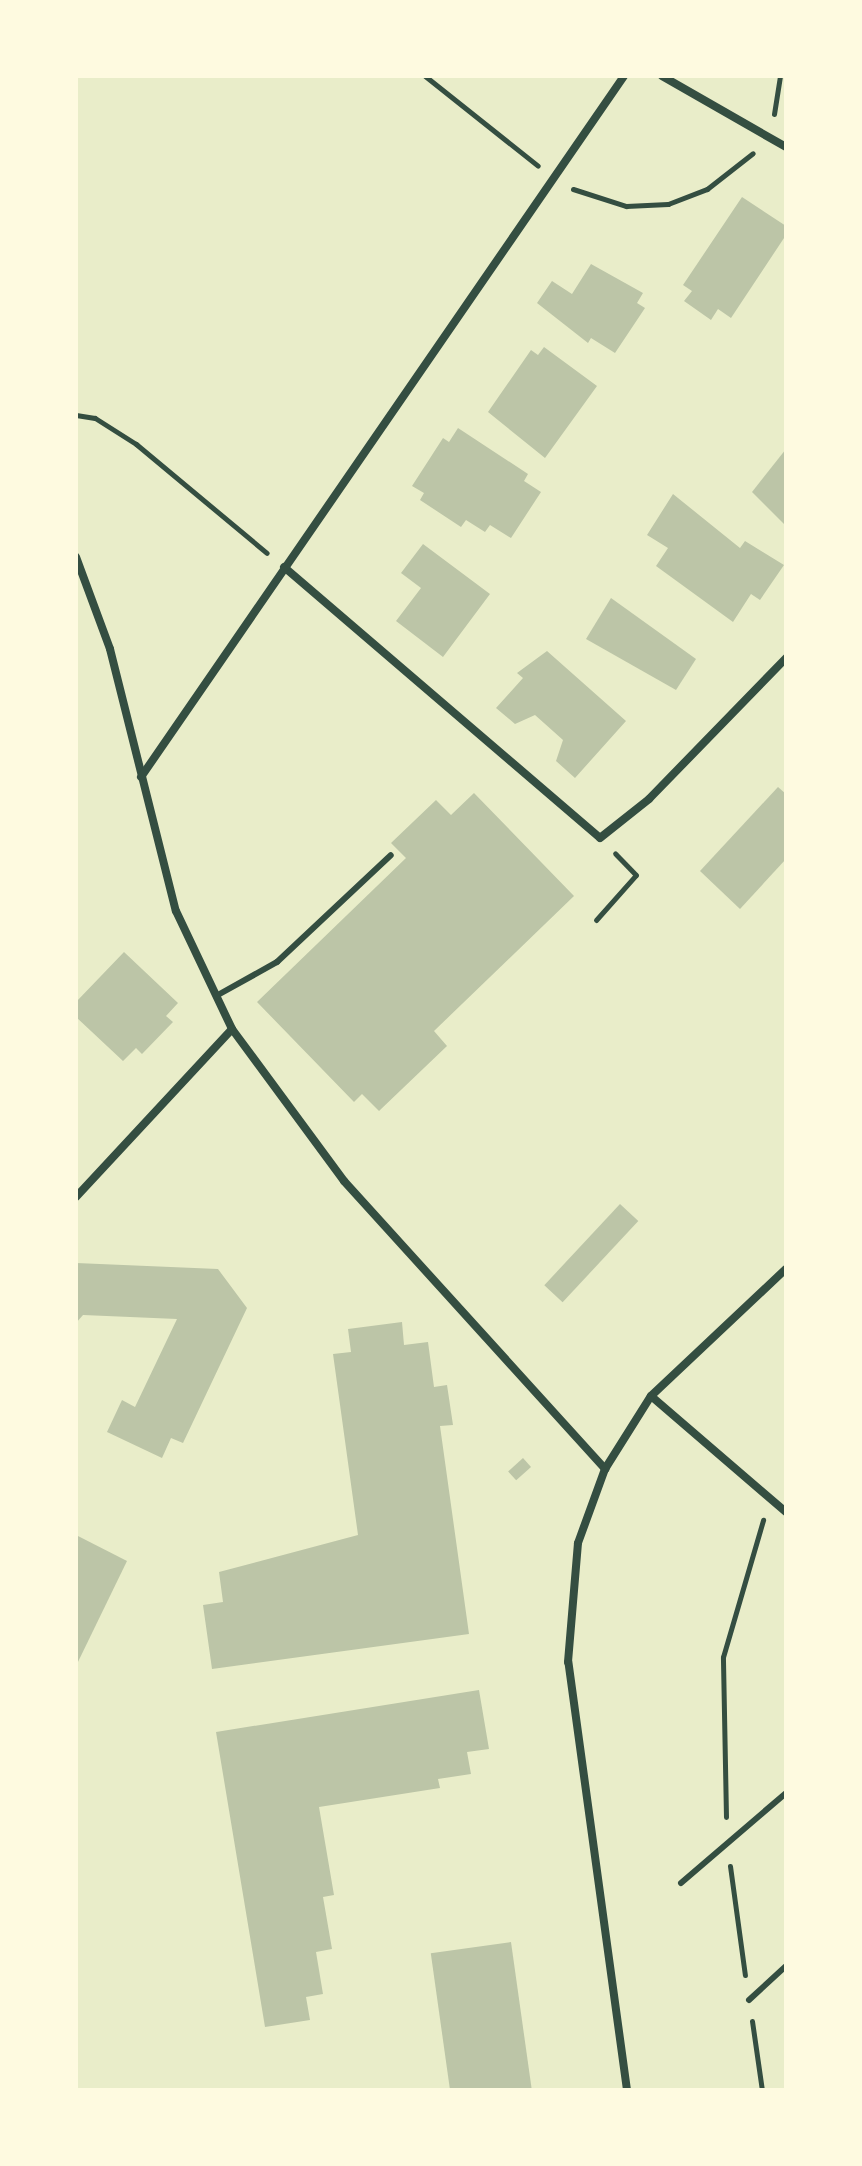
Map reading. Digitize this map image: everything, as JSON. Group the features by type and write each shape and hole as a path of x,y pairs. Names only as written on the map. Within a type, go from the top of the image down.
{"street":[{"path":"141,777 624,76"},
{"path":"662,76 786,147"},
{"path":"76,557 110,649 176,911 232,1029 344,1181 605,1469"},
{"path":"284,567 600,838 649,799 786,658"},
{"path":"76,1197 232,1029"},
{"path":"627,2090 568,1662 578,1543 605,1469 651,1396 786,1269"},
{"path":"651,1396 786,1512"}],"lane":[{"path":"216,996 277,962 391,855"},
{"path":"681,1883 786,1793"},
{"path":"749,2000 786,1966"}],"path":[{"path":"425,76 554,178 626,206 668,204 707,189 769,137 780,76"},
{"path":"76,415 136,444 284,567"},
{"path":"596,920 636,875 600,838"},
{"path":"762,2090 726,1844 723,1657 770,1498"}],"building":[{"path":"742,197 786,226 786,235 731,318 718,309 711,320 684,301 692,291 683,285"},
{"path":"591,264 643,293 637,303 645,308 615,353 591,338 588,343 537,303 552,281 572,294"},
{"path":"544,347 597,386 545,458 488,412 531,350 538,355"},
{"path":"458,428 528,474 524,481 541,492 511,538 490,525 485,532 466,520 461,527 420,500 424,493 412,486 443,438 449,442"},
{"path":"786,449 786,526 752,492"},
{"path":"673,494 740,548 745,541 784,565 760,600 751,594 733,622 656,566 668,548 647,535"},
{"path":"423,544 490,594 443,657 396,621 421,588 401,573"},
{"path":"611,598 696,659 676,690 586,639"},
{"path":"547,651 626,721 575,778 556,761 563,740 535,715 515,724 496,708 523,678 517,673"},
{"path":"778,787 786,794 786,859 740,909 700,871"},
{"path":"474,793 574,896 434,1031 447,1046 379,1111 362,1094 354,1102 257,1002 406,858 391,843 436,800 451,815"},
{"path":"124,952 178,1003 166,1016 173,1022 142,1054 136,1048 123,1061 76,1017 76,1002"},
{"path":"620,1204 638,1221 563,1302 544,1285"},
{"path":"76,1263 218,1269 247,1308 183,1443 171,1438 162,1458 107,1432 122,1400 135,1407 177,1319 83,1315 76,1323"},
{"path":"402,1322 404,1345 428,1342 434,1387 447,1385 453,1425 440,1426 469,1634 212,1669 203,1605 223,1602 219,1572 358,1535 333,1354 351,1352 348,1329"},
{"path":"523,1458 531,1467 516,1480 508,1471"},
{"path":"76,1535 127,1561 76,1666"},
{"path":"479,1690 489,1749 467,1752 471,1774 438,1779 440,1788 319,1807 334,1895 323,1897 332,1949 316,1952 323,1994 306,1997 310,2020 265,2027 216,1732"},
{"path":"511,1942 532,2090 450,2090 431,1953"}]}
